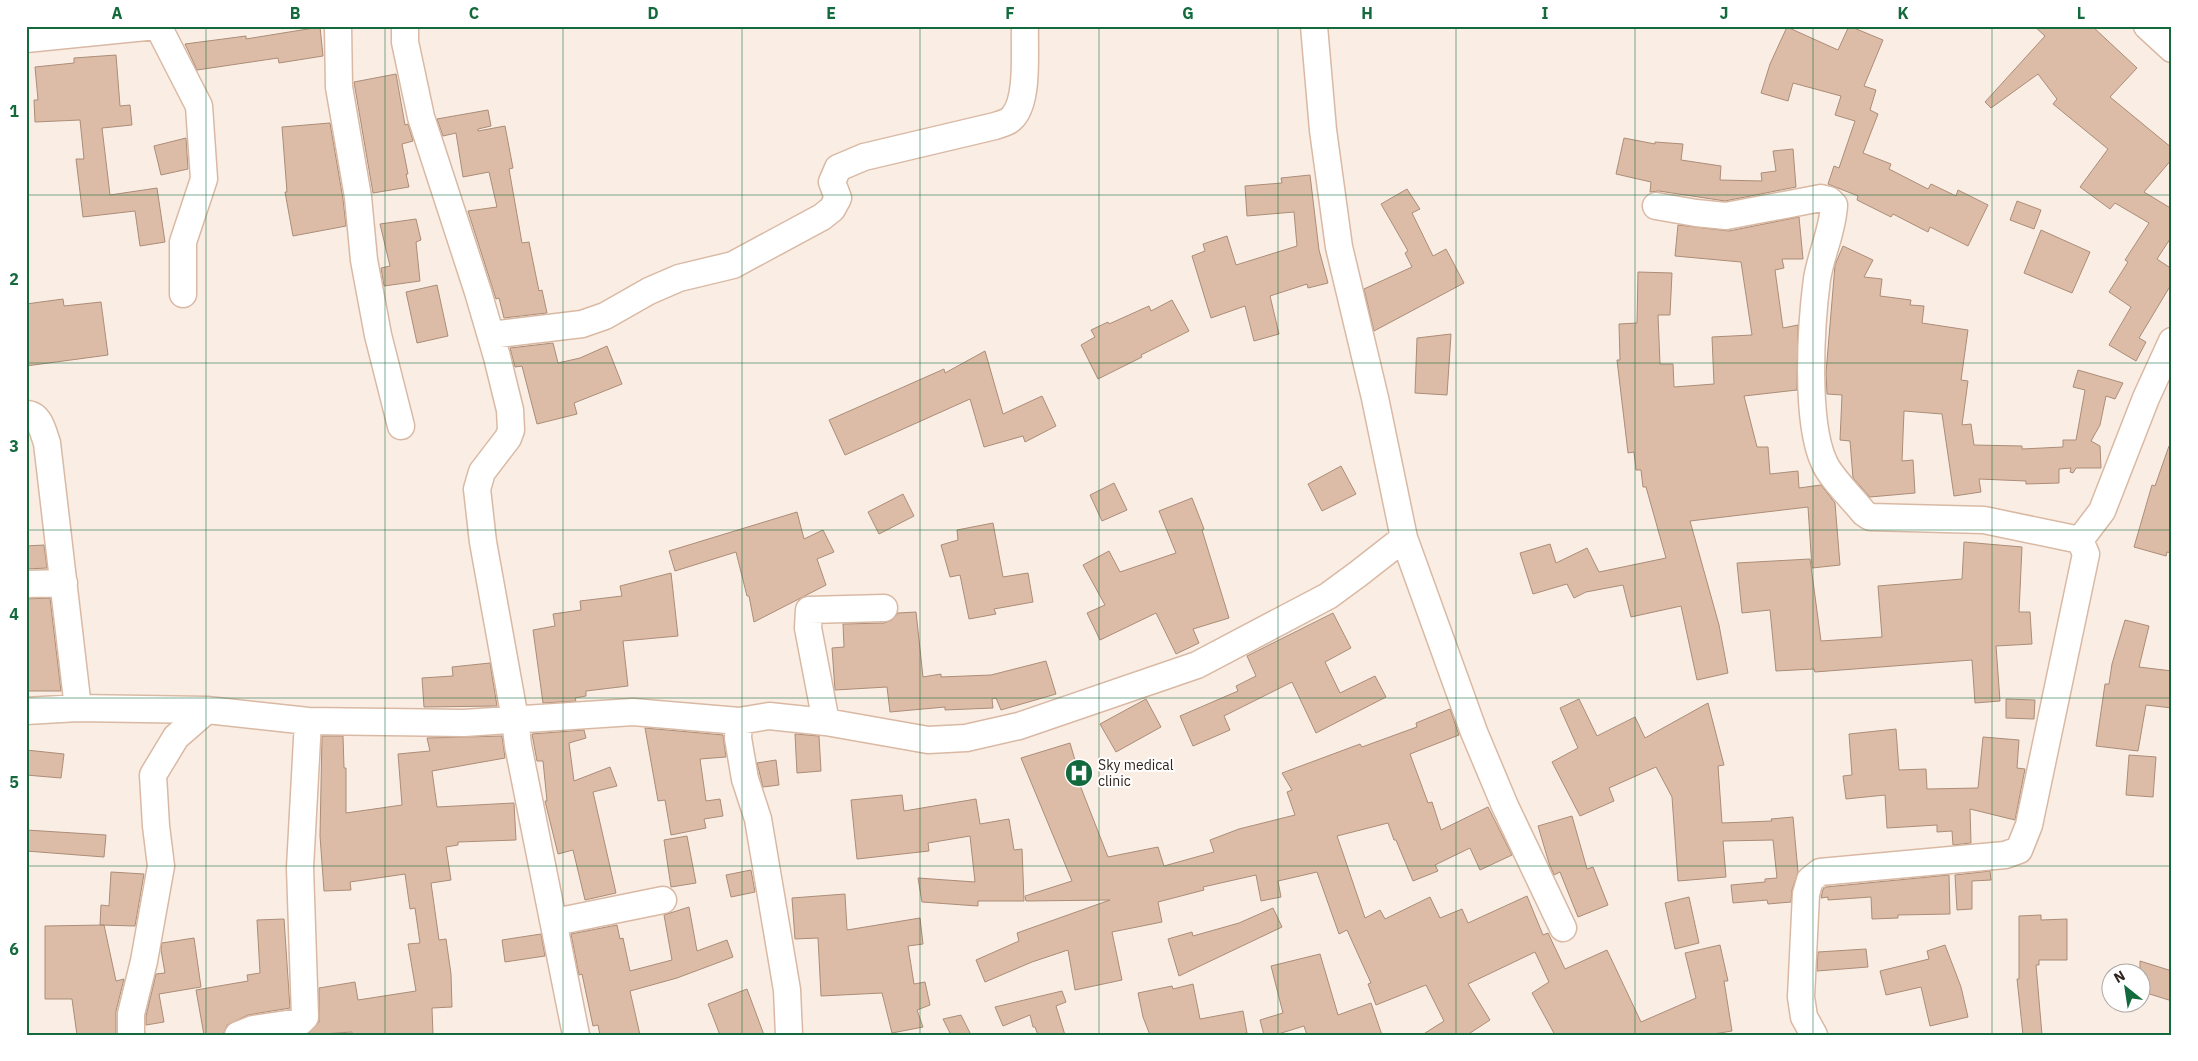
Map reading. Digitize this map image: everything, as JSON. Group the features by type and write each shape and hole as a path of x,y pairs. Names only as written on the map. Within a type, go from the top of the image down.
{"street":[{"path":"26,39 157,26 199,106 204,180 183,242 184,294"},
{"path":"338,26 339,87 358,197 364,260 378,335 401,426"},
{"path":"405,26 405,42 427,136 491,335 510,410 511,430 508,438 482,472 478,490 483,542 518,745 534,829 555,922 576,1035"},
{"path":"491,335 582,324 605,316 648,292 679,278 733,265 822,217 832,208 838,198 832,182 838,168 864,157 995,126 1011,119 1020,107 1024,79 1025,26"},
{"path":"1314,26 1323,130 1339,247 1375,398 1404,538 1474,732 1505,806 1563,928"},
{"path":"2146,26 2172,49"},
{"path":"1656,206 1726,216 1820,198 1829,200 1834,205 1817,279 1813,325 1812,380 1815,429 1818,449 1825,464 1864,513 1870,517 1984,520 2080,540"},
{"path":"2080,540 2102,511 2172,341"},
{"path":"26,414 30,414 40,422 47,443 78,708"},
{"path":"26,711 78,708 208,710 308,721 464,723 633,712 739,721 769,716 826,722 928,740 966,738 1019,726 1197,665 1328,596 1404,538"},
{"path":"1814,1035 1804,1017 1801,997 1806,894 1810,880 1820,872 2005,855 2019,850 2029,825 2086,554 2080,540"},
{"path":"26,584 64,583"},
{"path":"826,722 808,628 809,610 884,608"},
{"path":"131,1035 131,1014 144,961 161,866 152,775 176,737 208,710"},
{"path":"238,1035 253,1029 300,1022 305,1017 300,868 308,721"},
{"path":"739,721 738,738 745,779 758,819 787,990 790,1035"},
{"path":"555,922 663,900"}],"building":[{"path":"1849,26 1883,40 1864,86 1876,90 1870,110 1878,114 1863,153 1891,164 1889,169 1928,189 1931,184 1956,196 1958,190 1988,205 1968,246 1930,227 1928,232 1893,214 1891,217 1857,200 1858,196 1828,184 1834,166 1839,168 1855,121 1835,115 1841,96 1793,83 1788,101 1761,93 1770,64 1787,27 1838,50"},
{"path":"2034,26 2092,26 2137,68 2110,97 2172,148 2172,159 2144,192 2172,209 2172,236 2157,259 2172,269 2172,283 2139,338 2146,342 2136,361 2109,345 2131,307 2109,292 2128,262 2125,260 2149,223 2115,203 2110,209 2080,187 2108,149 2053,104 2057,99 2038,74 1991,108 1985,102 2045,36"},
{"path":"320,27 323,56 279,63 278,58 197,70 185,44 246,36 246,39"},
{"path":"116,55 120,106 130,105 132,125 102,128 110,195 157,188 165,242 140,246 135,211 83,217 76,159 84,159 80,120 35,122 34,100 38,100 35,67 74,63 74,58"},
{"path":"396,74 405,125 408,124 413,141 402,144 409,187 373,193 354,82"},
{"path":"488,110 491,126 478,129 478,131 505,126 513,168 509,169 522,243 529,242 539,291 542,290 547,313 504,318 499,298 496,299 468,211 497,207 489,172 463,177 456,133 443,136 437,119"},
{"path":"330,123 346,226 293,236 285,192 287,192 282,127"},
{"path":"186,138 188,169 161,175 154,146"},
{"path":"1624,138 1655,144 1655,142 1683,144 1681,160 1721,166 1720,180 1762,181 1761,173 1776,171 1773,151 1793,149 1796,187 1725,201 1659,191 1650,192 1651,182 1616,174"},
{"path":"1310,175 1319,250 1328,283 1308,288 1307,284 1270,296 1279,334 1254,341 1245,306 1211,318 1192,256 1205,251 1203,244 1227,236 1236,265 1297,246 1294,212 1247,216 1245,186 1282,183 1281,178"},
{"path":"1407,189 1420,209 1412,213 1433,256 1446,249 1464,283 1374,331 1364,289 1412,267 1405,253 1408,251 1381,204"},
{"path":"2017,201 2041,210 2034,229 2010,220"},
{"path":"1799,217 1803,259 1782,259 1784,268 1775,270 1783,328 1798,325 1797,390 1744,396 1757,447 1768,447 1770,474 1798,471 1799,488 1821,485 1835,503 1840,565 1812,568 1808,507 1690,521 1719,625 1728,673 1697,680 1681,606 1631,617 1623,585 1586,592 1574,598 1567,584 1533,594 1520,553 1550,544 1556,563 1587,548 1599,572 1666,558 1646,487 1643,487 1641,470 1636,470 1634,452 1628,453 1617,360 1620,360 1619,324 1637,323 1638,272 1672,273 1670,315 1658,315 1660,364 1673,364 1674,387 1714,384 1712,337 1752,335 1741,262 1675,256 1678,225 1729,231"},
{"path":"416,219 421,240 416,242 420,281 384,286 381,268 390,266 380,224"},
{"path":"2041,230 2090,252 2072,293 2024,273"},
{"path":"1843,246 1873,260 1864,277 1882,279 1880,296 1911,300 1910,305 1924,306 1922,323 1968,330 1961,380 1968,381 1962,425 1971,424 1974,445 2022,446 2022,449 2063,447 2063,440 2076,440 2085,390 2073,387 2078,370 2123,383 2115,399 2106,396 2100,425 2091,441 2100,446 2101,468 2076,468 2073,473 2070,472 2071,468 2059,469 2059,483 2026,484 2026,481 1979,479 1981,492 1954,496 1942,414 1904,411 1902,461 1913,460 1915,493 1870,497 1853,478 1850,441 1840,440 1842,395 1827,394 1826,373 1835,265"},
{"path":"437,285 448,336 417,343 406,292"},
{"path":"63,299 64,306 101,302 108,355 26,366 26,304"},
{"path":"1172,300 1189,331 1098,379 1081,345 1095,337 1091,330 1149,306 1151,311"},
{"path":"1451,334 1447,395 1415,393 1417,338"},
{"path":"553,343 558,363 580,358 607,346 622,384 574,403 577,414 537,424 522,366 515,367 510,348"},
{"path":"985,351 1003,414 1042,396 1056,426 1025,442 1023,436 984,447 970,399 845,455 829,420 944,369 945,373"},
{"path":"2169,446 2172,447 2172,553 2167,552 2166,556 2134,547 2152,485 2155,486"},
{"path":"1341,466 1356,494 1322,511 1308,484"},
{"path":"1114,483 1127,510 1102,521 1090,495"},
{"path":"903,494 914,516 879,534 868,512"},
{"path":"1192,498 1204,529 1202,530 1229,618 1193,629 1199,643 1176,654 1156,613 1100,640 1087,613 1105,605 1083,565 1109,551 1120,572 1176,553 1159,511"},
{"path":"797,512 804,539 823,530 834,552 817,559 826,585 754,622 749,596 747,596 736,552 675,571 669,551"},
{"path":"993,523 1003,577 1028,573 1033,602 994,609 996,614 969,619 960,575 950,577 941,545 958,540 957,530"},
{"path":"1964,542 2022,547 2019,612 2030,612 2032,644 1996,646 2000,701 1975,703 1972,660 1815,672 1814,669 1776,671 1770,610 1742,613 1737,563 1810,559 1821,641 1882,637 1878,586 1962,579"},
{"path":"44,545 47,568 26,569 26,546"},
{"path":"671,573 678,636 623,641 628,686 586,691 586,696 575,698 576,701 543,703 533,630 555,626 553,614 581,610 580,601 622,596 620,586"},
{"path":"50,598 61,691 26,691 26,599"},
{"path":"916,612 923,677 941,674 941,677 991,675 1046,661 1056,694 1001,710 996,698 992,699 993,708 945,710 945,707 890,712 887,687 835,690 832,648 844,647 843,624 884,623 892,620 898,613"},
{"path":"1333,613 1351,648 1325,662 1340,693 1375,676 1386,697 1316,733 1292,682 1224,716 1230,730 1193,746 1180,716 1238,691 1236,686 1256,676 1247,656"},
{"path":"2125,620 2149,626 2139,667 2172,671 2172,708 2146,705 2138,751 2096,746 2105,684 2109,684 2112,664"},
{"path":"490,663 497,706 424,707 422,678 453,676 452,667"},
{"path":"1146,699 1161,727 1116,752 1100,724"},
{"path":"1579,699 1597,736 1635,717 1645,738 1708,703 1724,765 1718,766 1722,823 1772,821 1771,819 1793,817 1798,872 1792,890 1791,902 1768,904 1767,900 1733,903 1731,885 1765,882 1765,879 1777,878 1773,840 1723,841 1726,877 1678,881 1672,797 1656,767 1609,788 1614,801 1580,816 1552,762 1578,748 1560,708"},
{"path":"2006,699 2035,700 2034,719 2006,718"},
{"path":"1450,709 1459,735 1410,754 1428,803 1432,802 1441,830 1488,807 1512,855 1480,870 1470,848 1435,865 1438,871 1413,881 1388,823 1337,836 1365,918 1380,910 1385,919 1430,897 1440,918 1462,909 1468,923 1527,896 1543,935 1548,933 1565,969 1607,950 1641,1022 1696,998 1685,953 1720,945 1728,981 1724,981 1732,1031 1707,1035 1555,1035 1532,993 1549,982 1535,952 1468,984 1490,1020 1467,1035 1422,1035 1444,1021 1426,985 1376,1005 1368,984 1371,983 1347,930 1339,934 1317,872 1278,881 1281,897 1261,901 1256,875 1203,887 1204,890 1158,902 1162,922 1112,932 1122,980 1075,990 1068,950 1032,962 985,982 976,960 1019,941 1017,933 1110,900 1026,901 1025,896 1072,881 1021,758 1070,743 1079,774 1076,775 1108,857 1158,847 1164,866 1214,852 1210,840 1239,829 1295,815 1287,792 1292,790 1282,773 1360,744 1362,747 1417,727 1416,723"},
{"path":"645,728 723,735 726,757 700,759 706,801 720,799 723,816 704,819 706,828 671,835 665,800 658,801"},
{"path":"1896,729 1899,770 1926,769 1927,789 1978,788 1983,737 2019,740 2017,768 2025,769 2015,820 1970,809 1971,843 1953,845 1952,831 1937,832 1937,825 1887,828 1885,795 1846,799 1843,776 1852,775 1849,734"},
{"path":"584,730 586,738 569,743 574,781 610,767 617,786 593,792 616,893 585,900 573,850 558,854 545,801 547,801 543,761 537,761 532,734"},
{"path":"795,734 819,736 821,771 797,773"},
{"path":"322,736 343,736 344,768 346,768 346,813 402,805 398,754 430,751 427,738 502,736 505,758 432,771 437,807 514,803 516,840 458,842 458,845 446,847 451,880 431,883 439,940 446,939 451,974 452,1007 432,1008 433,1035 352,1035 352,1032 307,1035 319,1022 319,988 355,982 358,1000 416,991 408,944 420,943 415,908 410,909 405,874 350,882 351,890 324,891 320,836"},
{"path":"26,750 64,754 61,778 26,775"},
{"path":"2129,755 2156,757 2153,797 2126,795"},
{"path":"776,760 779,785 763,787 757,763"},
{"path":"902,795 904,811 976,799 980,824 1009,819 1014,850 1022,849 1024,901 978,901 978,906 922,902 918,878 975,882 970,836 928,843 929,851 857,859 851,800"},
{"path":"1572,816 1587,869 1593,867 1608,905 1578,917 1560,872 1554,875 1538,826"},
{"path":"26,830 106,835 104,857 26,851"},
{"path":"687,836 696,883 671,887 664,840"},
{"path":"751,870 755,892 731,897 726,875"},
{"path":"1990,871 1991,880 1972,881 1972,909 1957,910 1955,875"},
{"path":"111,872 144,874 135,926 100,925 101,905 109,906"},
{"path":"1949,875 1950,914 1898,915 1898,918 1872,919 1871,897 1828,900 1828,897 1821,898 1823,889 1826,887"},
{"path":"845,894 847,930 920,918 923,944 908,946 914,984 925,982 930,1005 917,1010 923,1027 892,1033 882,993 821,996 818,938 795,939 792,898"},
{"path":"1689,897 1699,943 1675,949 1665,903"},
{"path":"689,907 697,951 727,940 733,957 677,978 630,991 640,1035 600,1035 598,1025 593,1026 582,974 579,975 571,934 617,925 620,939 623,938 630,971 672,960 664,915"},
{"path":"1273,908 1282,927 1179,976 1168,939 1192,932 1193,936 1239,923"},
{"path":"2041,915 2041,920 2067,919 2067,960 2039,960 2039,965 2036,965 2042,1035 2023,1035 2017,979 2019,979 2019,916"},
{"path":"284,919 290,1008 248,1015 227,1025 223,1035 204,1035 196,990 248,981 247,975 260,973 257,920"},
{"path":"104,925 116,981 124,979 116,1011 116,1035 77,1035 72,999 45,999 45,926"},
{"path":"541,934 545,956 505,962 502,940"},
{"path":"194,938 201,987 159,994 164,1022 146,1025 146,1016 156,974 165,973 161,950 162,943"},
{"path":"1945,945 1961,987 1968,1017 1930,1026 1921,987 1886,995 1880,971 1929,959 1927,951"},
{"path":"1866,949 1868,967 1817,971 1818,952"},
{"path":"1320,954 1338,1015 1371,1003 1382,1035 1307,1035 1304,1026 1275,1035 1264,1035 1260,1020 1283,1013 1271,966"},
{"path":"2150,964 2172,971 2172,1001 2150,994"},
{"path":"1193,984 1200,1019 1243,1011 1247,1033 1236,1035 1150,1035 1143,1017 1138,993 1172,986 1173,989"},
{"path":"747,989 764,1035 720,1035 708,1004"},
{"path":"1062,991 1066,1002 1056,1006 1065,1035 1038,1035 1035,1027 1033,1027 1030,1015 1003,1026 995,1007"},
{"path":"961,1015 971,1035 951,1035 943,1019"}],"place":[{"name":"Sky medical clinic","path":"1079,773"}]}
